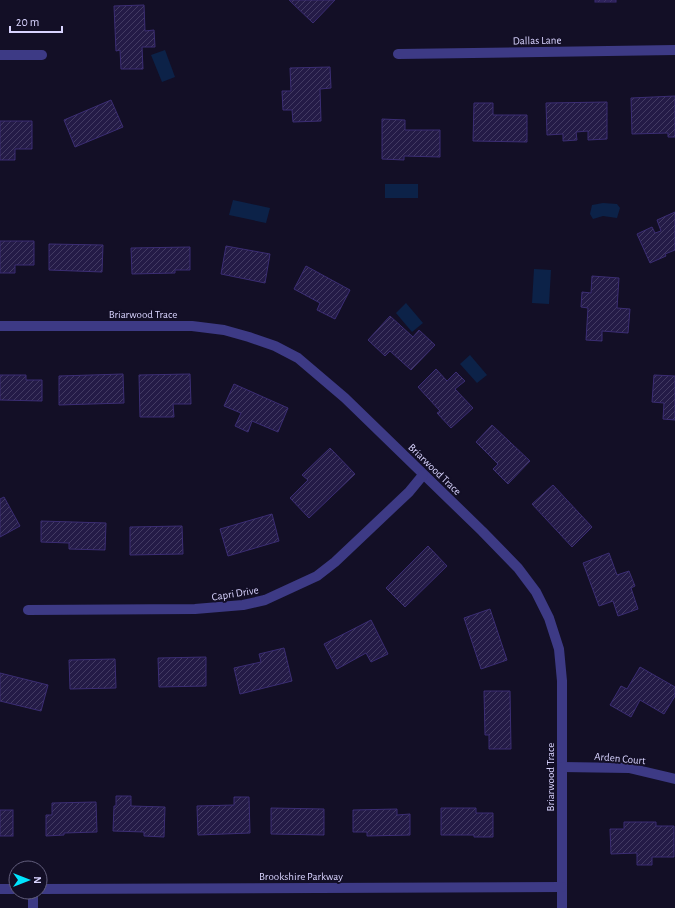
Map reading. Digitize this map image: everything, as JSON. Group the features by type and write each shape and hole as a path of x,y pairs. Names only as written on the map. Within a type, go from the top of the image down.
{"street":[{"name":"Dallas Lane","path":"398,54 675,50"},
{"path":"0,55 42,55"},
{"name":"Briarwood Trace","path":"0,326 192,326 224,330 275,346 298,358 346,398 518,568 536,592 549,618 559,649 562,681 562,908"},
{"name":"Capri Drive","path":"28,610 195,610 243,606 266,600 317,576 335,562 409,492 424,474"},
{"name":"Arden Court","path":"562,767 629,768 675,779"},
{"name":"Brookshire Parkway","path":"48,889 562,887"}],"water":[{"path":"165,50 175,77 162,82 151,55"},
{"path":"385,184 418,184 418,198 385,198"},
{"path":"233,200 270,208 266,223 229,215"},
{"path":"603,203 617,204 620,208 617,218 603,216 593,219 590,214 592,205"},
{"path":"534,269 551,270 549,304 532,303"},
{"path":"406,303 423,323 412,332 396,313"},
{"path":"470,355 487,375 477,383 460,364"}],"building":[{"path":"289,0 335,0 313,23"},
{"path":"595,0 616,0 616,2 595,2"},
{"path":"144,5 145,31 154,30 155,47 142,47 143,69 121,69 120,50 116,51 114,6"},
{"path":"330,67 331,88 320,89 321,121 293,122 292,110 283,110 282,91 291,91 290,68"},
{"path":"675,96 675,137 668,137 668,133 632,134 631,98"},
{"path":"111,100 123,127 75,147 64,120"},
{"path":"607,102 607,139 588,140 588,131 576,132 577,140 563,141 563,134 547,135 546,103"},
{"path":"474,103 493,103 493,115 527,115 527,142 473,141"},
{"path":"382,119 405,120 405,130 440,130 440,157 404,156 404,160 382,159"},
{"path":"0,121 32,121 32,149 15,149 15,160 0,160"},
{"path":"675,212 675,250 650,263 637,234 652,227 655,233 661,231 657,220"},
{"path":"0,241 34,241 34,265 15,265 15,273 0,273"},
{"path":"49,244 103,245 102,272 49,270"},
{"path":"226,246 270,254 265,283 221,274"},
{"path":"190,247 190,270 175,270 175,273 132,274 131,248"},
{"path":"306,266 350,290 335,319 317,310 320,303 294,289"},
{"path":"592,276 619,278 617,308 630,309 628,333 602,331 602,341 586,340 588,308 581,307 582,292 591,293"},
{"path":"390,316 413,337 419,330 435,345 411,370 390,351 385,356 368,340"},
{"path":"436,369 447,381 456,372 465,381 455,389 473,408 451,428 437,413 440,411 418,387"},
{"path":"123,374 124,403 59,405 59,376"},
{"path":"190,374 191,404 173,404 174,417 140,417 139,375"},
{"path":"0,375 26,375 26,380 42,380 42,401 0,400"},
{"path":"654,375 675,376 675,420 663,419 664,403 652,402"},
{"path":"234,384 288,408 278,432 252,421 248,432 235,426 241,413 224,406"},
{"path":"492,425 530,461 508,484 493,469 498,464 476,442"},
{"path":"330,448 355,474 309,518 290,498 308,480 302,475"},
{"path":"553,485 592,527 572,547 532,504"},
{"path":"4,497 20,526 0,537 0,499"},
{"path":"272,514 279,541 228,556 220,529"},
{"path":"41,521 106,523 105,550 69,549 69,543 41,542"},
{"path":"182,526 183,554 130,555 130,527"},
{"path":"428,546 447,566 405,607 386,588"},
{"path":"609,553 617,575 629,571 635,586 631,588 638,609 618,616 613,601 599,606 583,563"},
{"path":"490,609 507,660 481,669 464,618"},
{"path":"371,620 388,654 371,662 366,653 337,669 324,644"},
{"path":"284,648 292,681 240,694 234,668 261,662 259,654"},
{"path":"206,657 206,686 159,687 158,658"},
{"path":"115,659 116,688 70,689 69,660"},
{"path":"640,667 675,687 675,696 664,714 640,700 631,717 610,705 621,686 627,689"},
{"path":"0,673 48,685 41,711 0,701"},
{"path":"484,691 510,691 511,749 489,749 489,735 485,735"},
{"path":"116,796 131,796 131,806 165,807 164,837 144,836 144,832 113,831"},
{"path":"234,797 249,797 250,833 198,835 197,806 234,805"},
{"path":"96,802 97,832 64,833 64,835 46,836 46,815 52,815 52,803"},
{"path":"271,808 324,809 324,835 271,834"},
{"path":"441,808 476,808 476,813 493,813 493,837 474,837 474,835 441,835"},
{"path":"397,809 397,815 410,814 410,835 367,836 367,832 353,832 353,810"},
{"path":"0,810 13,810 13,836 0,836"},
{"path":"624,822 656,822 656,826 674,826 674,857 652,857 652,865 637,865 637,853 611,854 610,829 624,829"}]}
